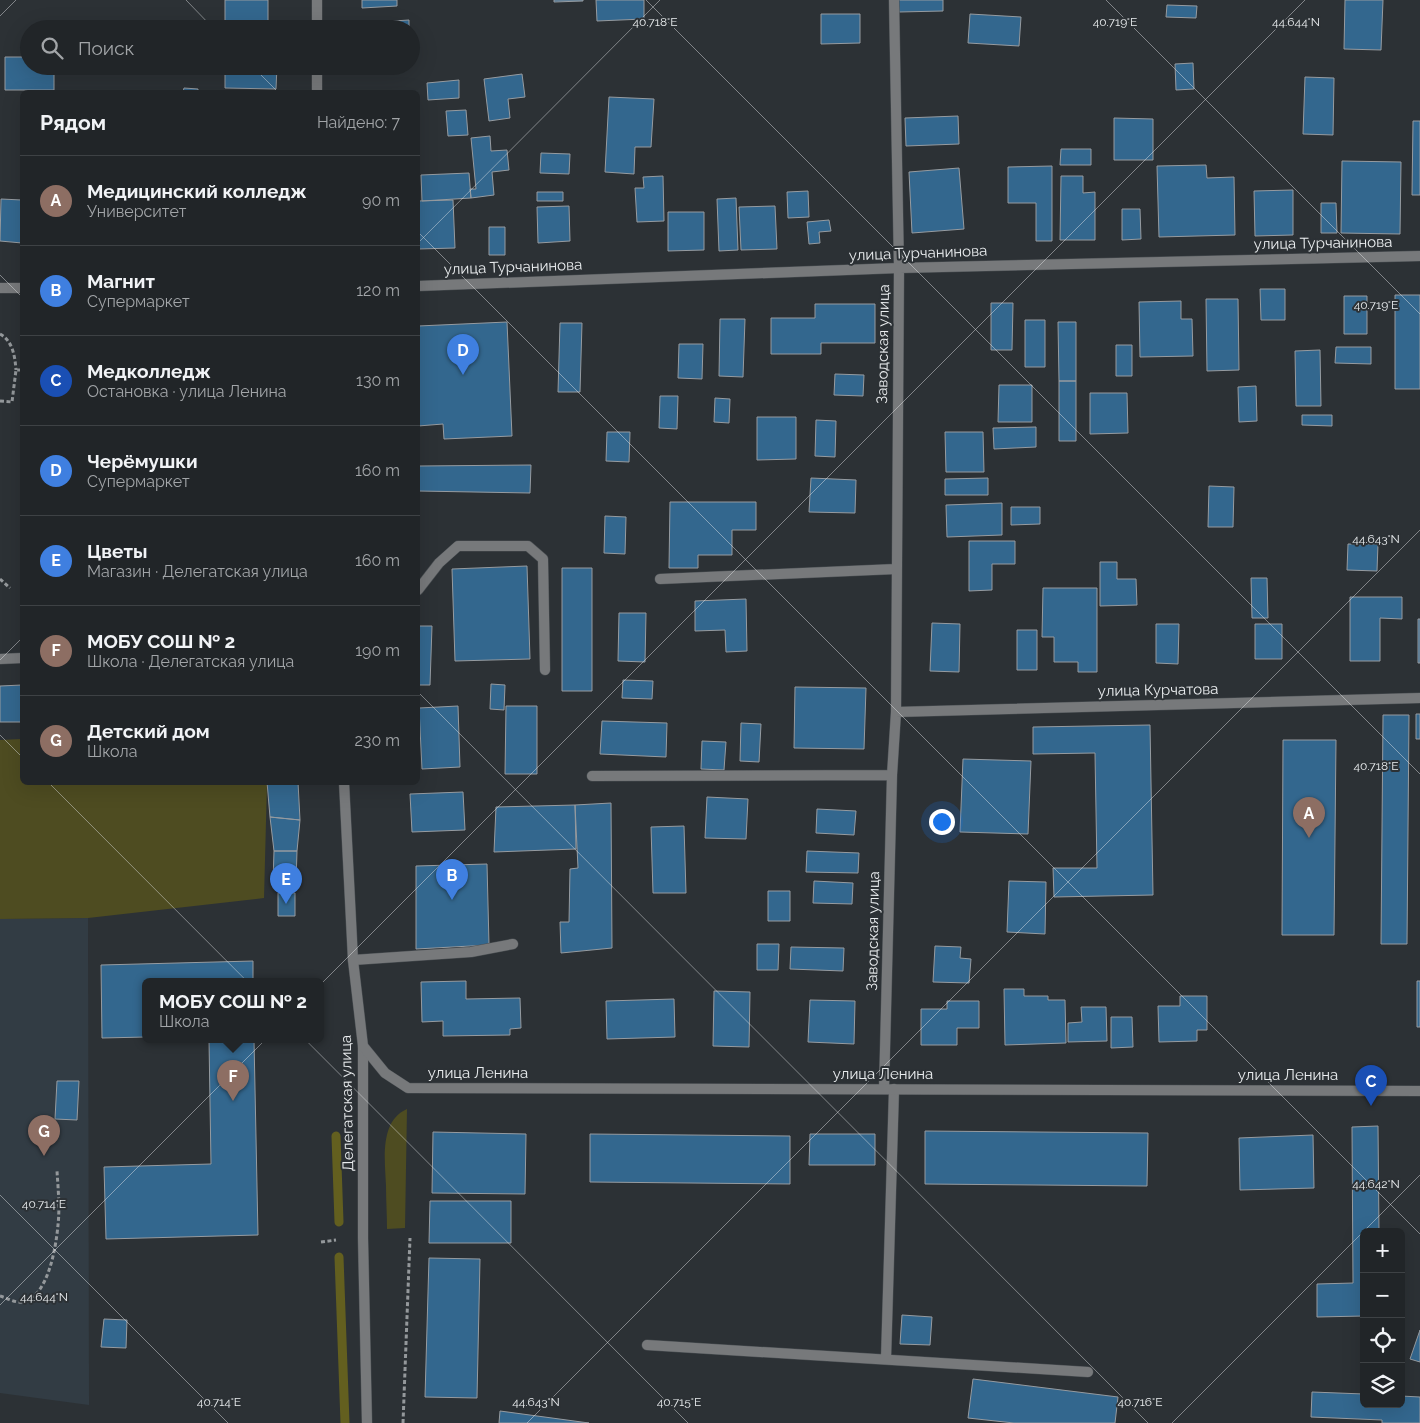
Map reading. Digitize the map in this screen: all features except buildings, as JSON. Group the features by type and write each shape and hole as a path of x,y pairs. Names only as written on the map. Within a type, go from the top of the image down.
{"street":[{"path":"317,0 317,20"},
{"name":"Заводская улица","path":"886,1359 892,775 896,712 899,268 894,0"},
{"path":"317,75 317,90"},
{"name":"улица Турчанинова","path":"420,286 899,268 1420,256"},
{"path":"0,288 20,288"},
{"path":"420,587 439,563 458,546 528,546 543,559 545,670"},
{"path":"660,579 896,569"},
{"path":"0,659 20,658"},
{"name":"улица Курчатова","path":"896,712 1420,698"},
{"path":"592,776 892,775"},
{"name":"Делегатская улица","path":"344,785 353,960 363,1046 363,1238 367,1423"},
{"path":"353,960 471,952 513,944"},
{"name":"улица Ленина","path":"363,1046 385,1073 408,1088 1420,1091"},
{"path":"647,1345 1088,1372"}],"path":[{"path":"0,334 10,344 15,358 16,370 12,402 0,401"},
{"path":"0,579 10,588"},
{"path":"0,1296 19,1302 29,1300 46,1281 55,1249 59,1223 57,1170"},
{"path":"403,1423 410,1238"},
{"path":"321,1242 336,1240"}],"shaded area":[{"path":"20,739 20,785 267,785 264,898 88,918 0,919 0,740"},
{"path":"88,918 89,1405 0,1393 0,919"},
{"path":"407,1109 405,1228 387,1229 386,1143 392,1123 398,1115"}],"waterway":[{"path":"336,1136 339,1222"},
{"path":"339,1257 345,1423"}],"place":[{"name":"Черёмушки","path":"463,375"},
{"name":"Медицинский колледж","path":"1309,838"},
{"name":"Магнит","path":"452,900"},
{"name":"Цветы","path":"286,904"},
{"name":"МОБУ СОШ № 2","path":"233,1101"},
{"name":"Медколледж","path":"1371,1106"},
{"name":"Детский дом","path":"44,1156"}]}
